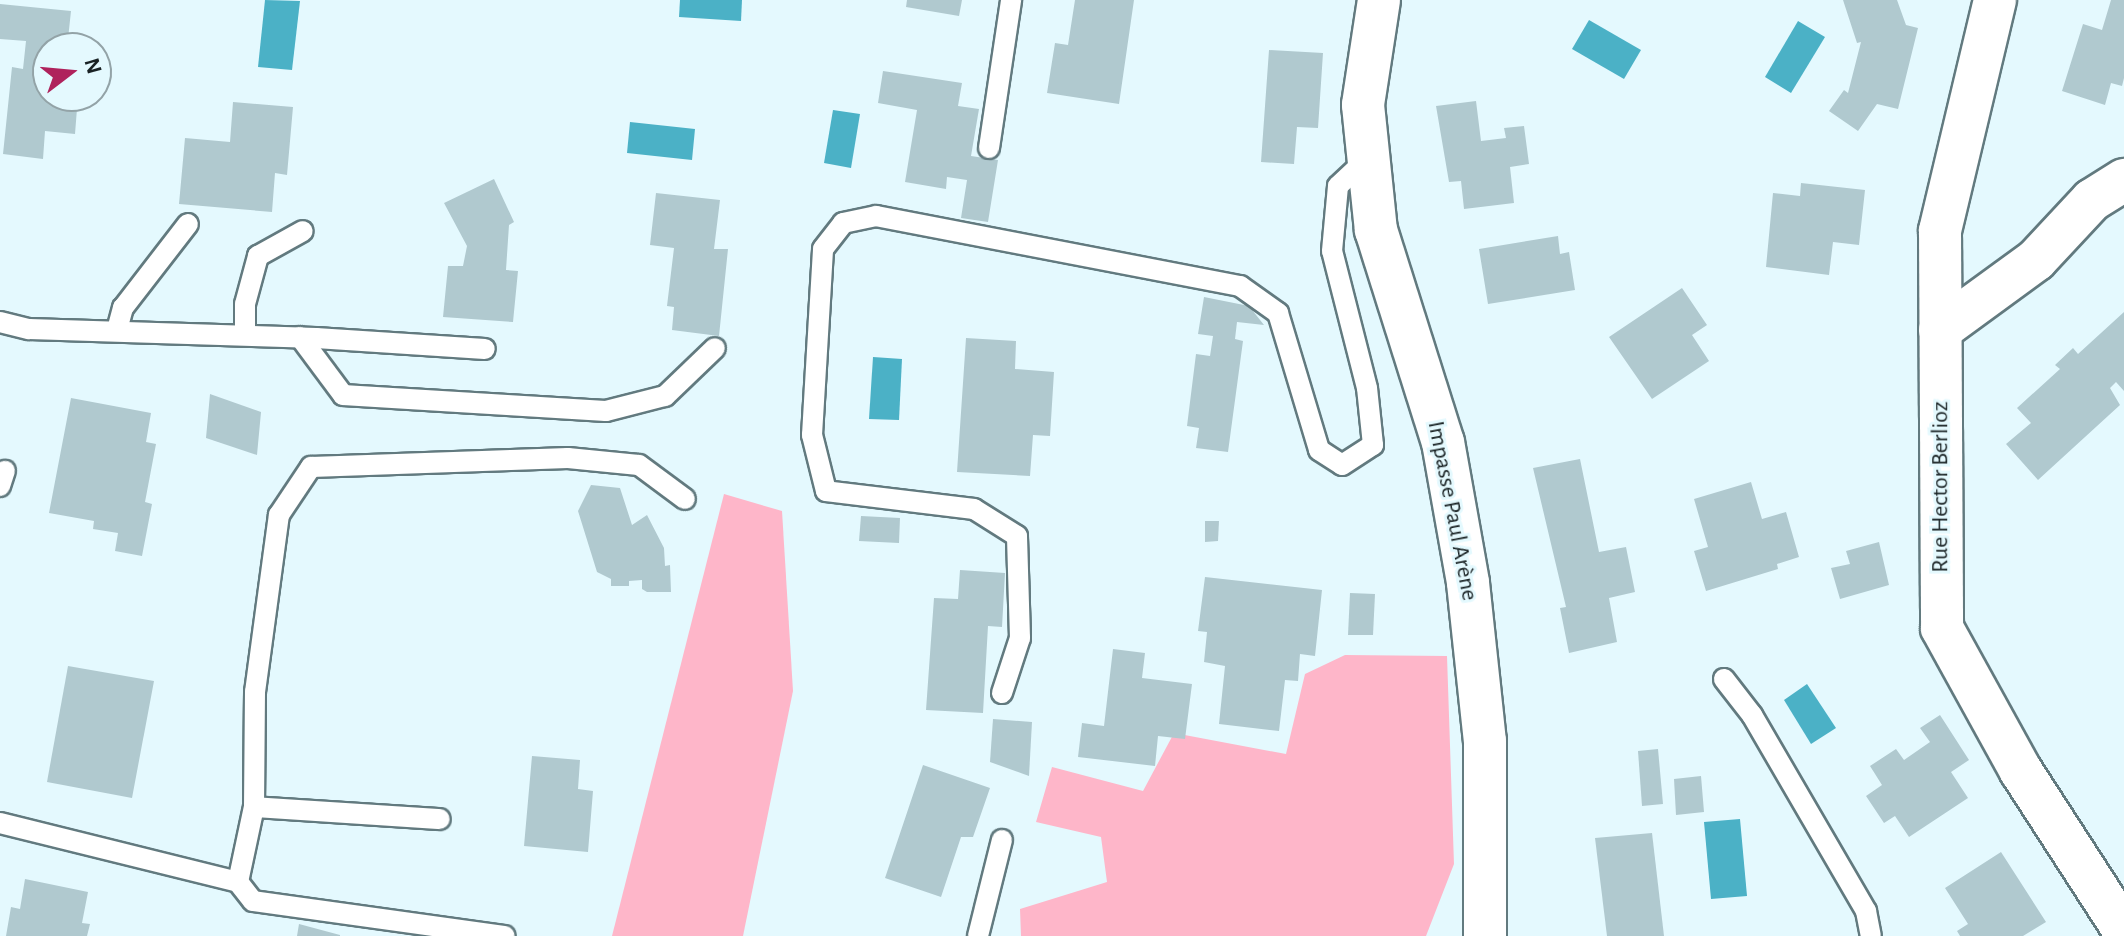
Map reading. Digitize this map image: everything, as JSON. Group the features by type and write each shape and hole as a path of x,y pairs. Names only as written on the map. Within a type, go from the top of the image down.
{"street":[{"name":"Impasse Paul Arène","path":"1379,0 1363,105 1376,230 1443,442 1468,583 1485,741 1485,936"},
{"name":"Rue Hector Berlioz","path":"1995,0 1940,231 1942,628 2021,771 2124,930"},
{"path":"1940,330 2036,260 2092,200 2124,180"}],"lane":[{"path":"989,148 1011,0"},
{"path":"1002,693 1020,638 1017,536 974,509 826,491 812,435 823,249 843,223 876,216 1240,286 1278,313 1319,450 1342,465 1373,445 1367,388 1332,251 1338,186 1369,157"},
{"path":"117,330 123,308 188,224"},
{"path":"245,335 245,304 258,256 303,231"},
{"path":"0,322 29,329 300,337 485,349"},
{"path":"300,337 343,395 606,411 665,396 715,348"},
{"path":"238,882 254,807 255,692 279,515 311,467 568,458 639,465 685,499"},
{"path":"1724,679 1752,715 1866,911 1871,936"},
{"path":"254,807 440,819"},
{"path":"0,823 238,882 253,901 505,936"},
{"path":"978,936 1002,840"}],"shaded area":[{"path":"724,494 782,511 793,691 743,936 612,936"},
{"path":"1345,655 1447,656 1454,864 1426,936 1021,936 1020,909 1107,882 1101,837 1036,822 1052,767 1143,791 1174,733 1286,754 1305,674"}],"water":[{"path":"265,0 300,1 292,70 258,67"},
{"path":"680,0 742,0 741,21 679,17"},
{"path":"1589,20 1641,50 1624,79 1572,49"},
{"path":"1798,21 1825,37 1791,93 1765,77"},
{"path":"833,110 860,114 851,168 824,163"},
{"path":"630,122 695,129 692,160 627,153"},
{"path":"873,357 902,359 899,420 869,419"},
{"path":"1807,684 1836,728 1811,744 1784,700"},
{"path":"1740,819 1747,896 1711,899 1704,822"}],"building":[{"path":"907,0 962,0 959,16 906,7"},
{"path":"1075,0 1134,0 1119,104 1047,93 1055,43 1068,45"},
{"path":"1843,0 1897,0 1906,25 1918,28 1898,109 1877,104 1858,131 1829,111 1844,90 1848,93 1861,42 1857,43"},
{"path":"2111,0 2124,0 2124,78 2122,86 2111,83 2105,105 2062,91 2083,24 2102,30"},
{"path":"0,4 71,11 69,32 32,32 32,112 77,112 75,134 45,131 43,159 3,154 12,67 23,69 26,41 0,39"},
{"path":"1269,50 1323,53 1318,128 1297,127 1294,164 1261,162"},
{"path":"883,71 962,83 958,106 979,109 971,156 998,160 988,222 961,218 967,180 947,177 946,189 905,182 917,110 878,103"},
{"path":"1476,101 1481,141 1506,138 1504,128 1524,126 1529,164 1510,167 1514,203 1464,209 1461,181 1449,182 1436,106"},
{"path":"233,102 293,107 287,175 275,173 272,212 179,204 185,138 230,142"},
{"path":"494,179 514,222 509,225 506,270 518,271 513,322 443,317 448,266 463,266 467,246 444,203"},
{"path":"1801,183 1865,190 1859,245 1833,242 1829,275 1766,267 1773,193 1800,196"},
{"path":"656,193 720,200 714,249 728,249 719,336 672,330 674,307 667,306 674,248 650,245"},
{"path":"1558,236 1560,254 1569,252 1575,290 1488,304 1479,249"},
{"path":"1682,288 1707,325 1692,335 1709,361 1652,399 1609,337"},
{"path":"1204,297 1249,306 1264,325 1237,322 1235,339 1243,341 1228,452 1196,448 1199,428 1187,426 1196,354 1210,356 1213,336 1198,334"},
{"path":"2124,312 2124,391 2116,382 2110,388 2120,405 2038,480 2006,444 2031,423 2017,408 2060,369 2055,365 2073,348 2078,354"},
{"path":"966,338 1016,341 1015,369 1054,372 1050,436 1033,435 1030,476 957,472"},
{"path":"210,394 261,412 257,455 206,438"},
{"path":"71,398 151,413 146,442 156,444 145,502 152,504 142,556 115,551 118,533 93,529 94,521 49,513"},
{"path":"1580,459 1599,552 1626,547 1635,592 1609,598 1617,642 1569,653 1560,608 1566,607 1533,468"},
{"path":"1751,482 1762,519 1786,512 1799,557 1777,564 1778,569 1706,591 1694,551 1708,547 1694,499"},
{"path":"591,485 620,488 632,525 647,515 664,548 665,566 670,565 671,592 647,592 642,589 642,580 629,581 629,586 611,586 611,579 597,572 578,511"},
{"path":"861,516 900,518 899,543 859,541"},
{"path":"1205,521 1219,521 1218,541 1205,542"},
{"path":"1879,542 1889,585 1840,599 1831,568 1850,564 1846,551"},
{"path":"960,570 1005,573 1002,627 988,626 983,713 926,710 934,598 958,599"},
{"path":"1205,577 1322,590 1315,656 1300,654 1298,681 1285,680 1279,731 1219,724 1225,666 1204,662 1207,632 1198,631"},
{"path":"1350,593 1375,594 1373,635 1348,635"},
{"path":"1113,649 1145,653 1142,678 1192,684 1185,739 1158,736 1155,766 1078,757 1082,723 1104,726"},
{"path":"68,666 154,681 132,798 47,782"},
{"path":"1940,715 1969,760 1951,772 1968,798 1909,837 1895,816 1884,823 1866,796 1882,785 1870,766 1896,749 1904,760 1930,742 1920,728"},
{"path":"993,719 1032,722 1029,776 990,762"},
{"path":"1658,749 1663,804 1642,806 1638,751"},
{"path":"532,756 580,760 578,789 593,791 588,852 524,846"},
{"path":"923,765 990,788 973,837 961,837 941,897 885,878"},
{"path":"1701,776 1704,812 1676,815 1674,779"},
{"path":"1652,833 1664,936 1607,936 1595,838"},
{"path":"2001,852 2046,922 2023,936 1960,936 1957,931 1968,924 1945,888"},
{"path":"25,879 88,892 82,923 90,924 87,936 6,936 11,907 20,909"},
{"path":"299,924 340,935 340,936 297,936"}]}
